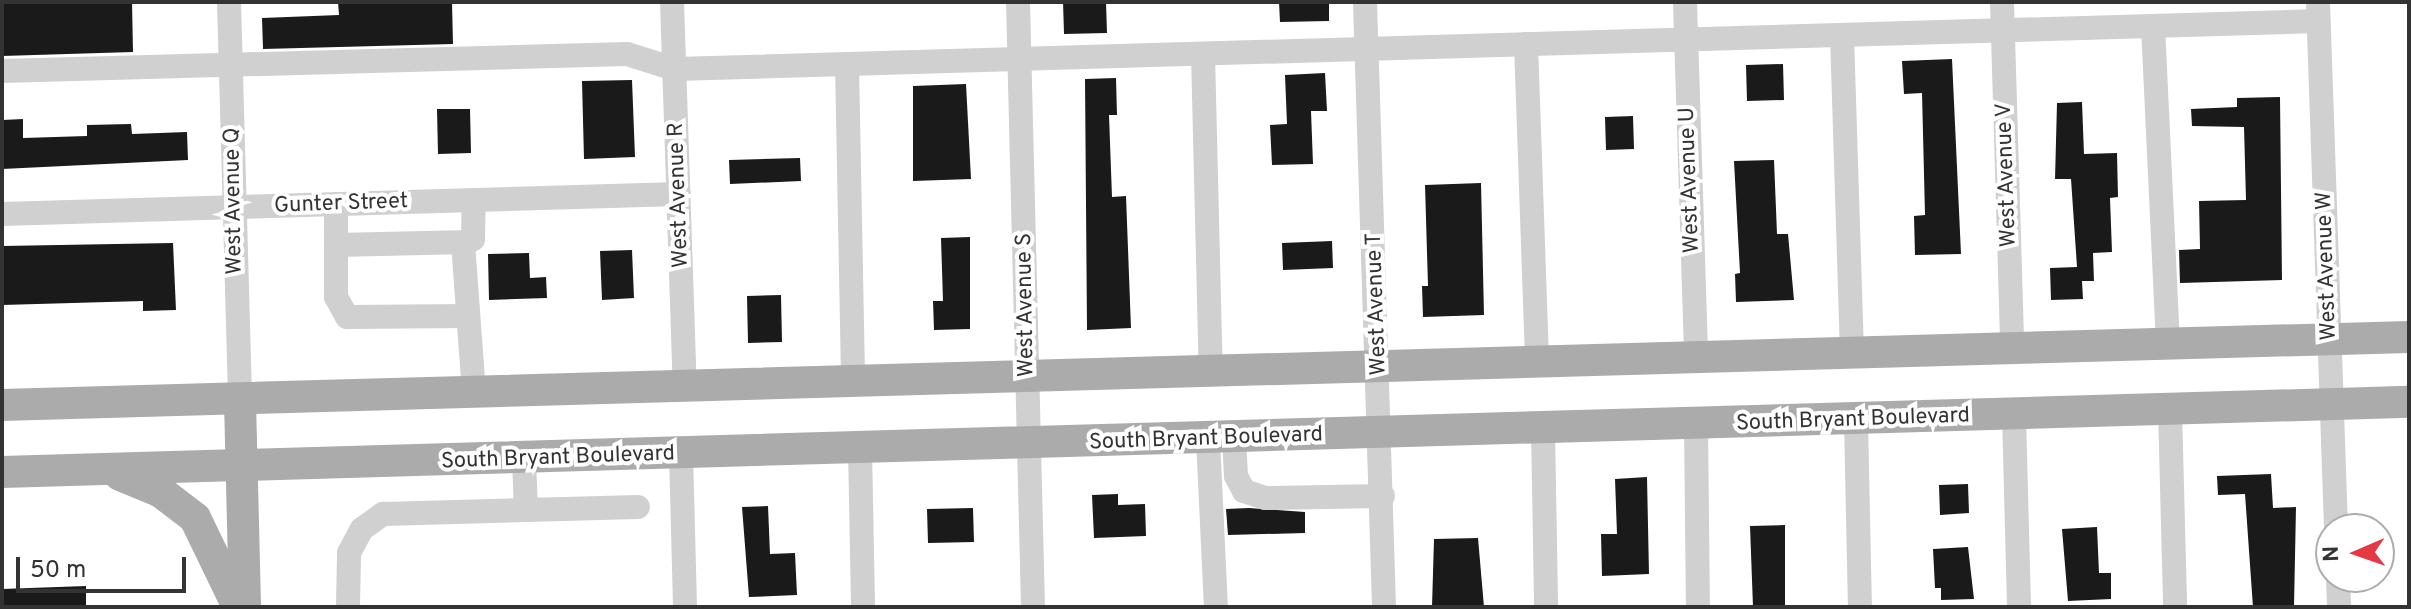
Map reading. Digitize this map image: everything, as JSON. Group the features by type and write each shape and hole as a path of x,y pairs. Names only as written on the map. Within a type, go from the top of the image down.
{"main road":[{"path":"2,405 240,401 2409,337"},
{"path":"240,401 245,607"},
{"name":"South Bryant Boulevard","path":"2,472 241,469 681,453 2409,402"},
{"path":"110,470 161,492 195,518 238,607"}],"street":[{"name":"West Avenue Q","path":"229,2 240,401"},
{"name":"West Avenue R","path":"672,2 685,387"},
{"name":"West Avenue S","path":"1018,2 1033,607"},
{"name":"West Avenue T","path":"1365,2 1382,434 1384,607"},
{"name":"West Avenue U","path":"1685,2 1696,358"},
{"name":"West Avenue V","path":"2002,2 2012,349"},
{"path":"2,71 627,54 675,69 2153,26 2318,11"},
{"name":"West Avenue W","path":"2318,11 2335,513"},
{"path":"2153,26 2168,344"},
{"path":"1842,35 1852,353"},
{"path":"1526,44 1537,362"},
{"path":"1203,54 1211,372"},
{"path":"847,64 853,382"},
{"name":"Gunter Street","path":"2,214 679,194"},
{"path":"337,245 463,243 473,239 474,200"},
{"path":"336,204 336,297 347,317 468,316"},
{"path":"463,243 474,394"},
{"path":"2170,410 2175,607"},
{"path":"2014,415 2019,607"},
{"path":"1856,420 1860,607"},
{"path":"1696,424 1698,607"},
{"path":"1543,429 1546,607"},
{"path":"1221,439 1244,491 1265,498 1383,496"},
{"path":"1216,607 1221,439"},
{"path":"860,448 863,607"},
{"path":"681,453 685,607"},
{"path":"524,460 526,509"},
{"path":"348,607 349,553 362,529 383,514 638,507"}],"building":[{"path":"2,2 132,2 133,52 2,56"},
{"path":"338,2 452,2 453,44 263,49 262,18 339,15"},
{"path":"1063,2 1106,2 1107,33 1064,34"},
{"path":"1279,2 1329,2 1329,21 1280,22"},
{"path":"1952,59 1961,254 1915,255 1914,216 1925,215 1922,93 1904,94 1902,61"},
{"path":"1783,64 1784,100 1747,101 1746,65"},
{"path":"1325,73 1327,111 1311,111 1313,164 1272,165 1270,125 1287,124 1285,75"},
{"path":"1116,78 1117,115 1109,115 1112,197 1126,196 1131,328 1087,330 1085,79"},
{"path":"632,80 635,157 584,159 582,81"},
{"path":"966,84 971,179 913,181 913,86"},
{"path":"2280,97 2282,280 2180,283 2179,250 2200,249 2199,201 2246,200 2244,127 2192,126 2191,109 2237,107 2237,98"},
{"path":"2082,102 2084,154 2117,153 2118,197 2110,198 2112,252 2093,253 2094,281 2082,281 2083,299 2051,300 2050,268 2077,267 2071,179 2055,179 2057,103"},
{"path":"437,109 470,109 471,153 438,154"},
{"path":"1633,116 1634,149 1606,150 1605,117"},
{"path":"23,119 23,138 87,136 87,125 131,124 132,134 187,132 188,160 2,169 2,120"},
{"path":"800,158 801,181 730,184 729,160"},
{"path":"1774,160 1777,234 1788,234 1794,300 1736,302 1735,274 1740,273 1734,161"},
{"path":"1481,183 1484,315 1423,317 1422,286 1428,286 1425,185"},
{"path":"970,237 970,329 934,330 933,301 943,301 941,238"},
{"path":"1332,241 1333,268 1283,270 1282,243"},
{"path":"173,243 176,310 143,311 143,301 2,305 2,246"},
{"path":"632,250 634,298 602,300 600,251"},
{"path":"529,253 530,278 546,277 547,298 489,300 488,254"},
{"path":"781,295 782,342 748,343 747,296"},
{"path":"2271,474 2273,508 2296,507 2294,607 2253,607 2245,494 2218,495 2217,476"},
{"path":"1647,477 1649,574 1602,576 1601,534 1617,534 1615,479"},
{"path":"1968,484 1969,513 1940,515 1939,485"},
{"path":"1118,494 1118,505 1145,504 1146,536 1094,538 1092,495"},
{"path":"768,506 770,554 795,553 797,595 749,597 742,507"},
{"path":"973,508 974,542 928,543 927,509"},
{"path":"1226,509 1305,512 1305,533 1228,535"},
{"path":"1785,525 1785,607 1753,607 1750,526"},
{"path":"2097,527 2099,573 2111,573 2111,599 2068,601 2062,529"},
{"path":"1478,538 1484,607 1432,607 1434,539"},
{"path":"1968,547 1974,599 1941,600 1941,588 1935,588 1933,549"},
{"path":"86,586 86,607 2,607 2,589"}]}
